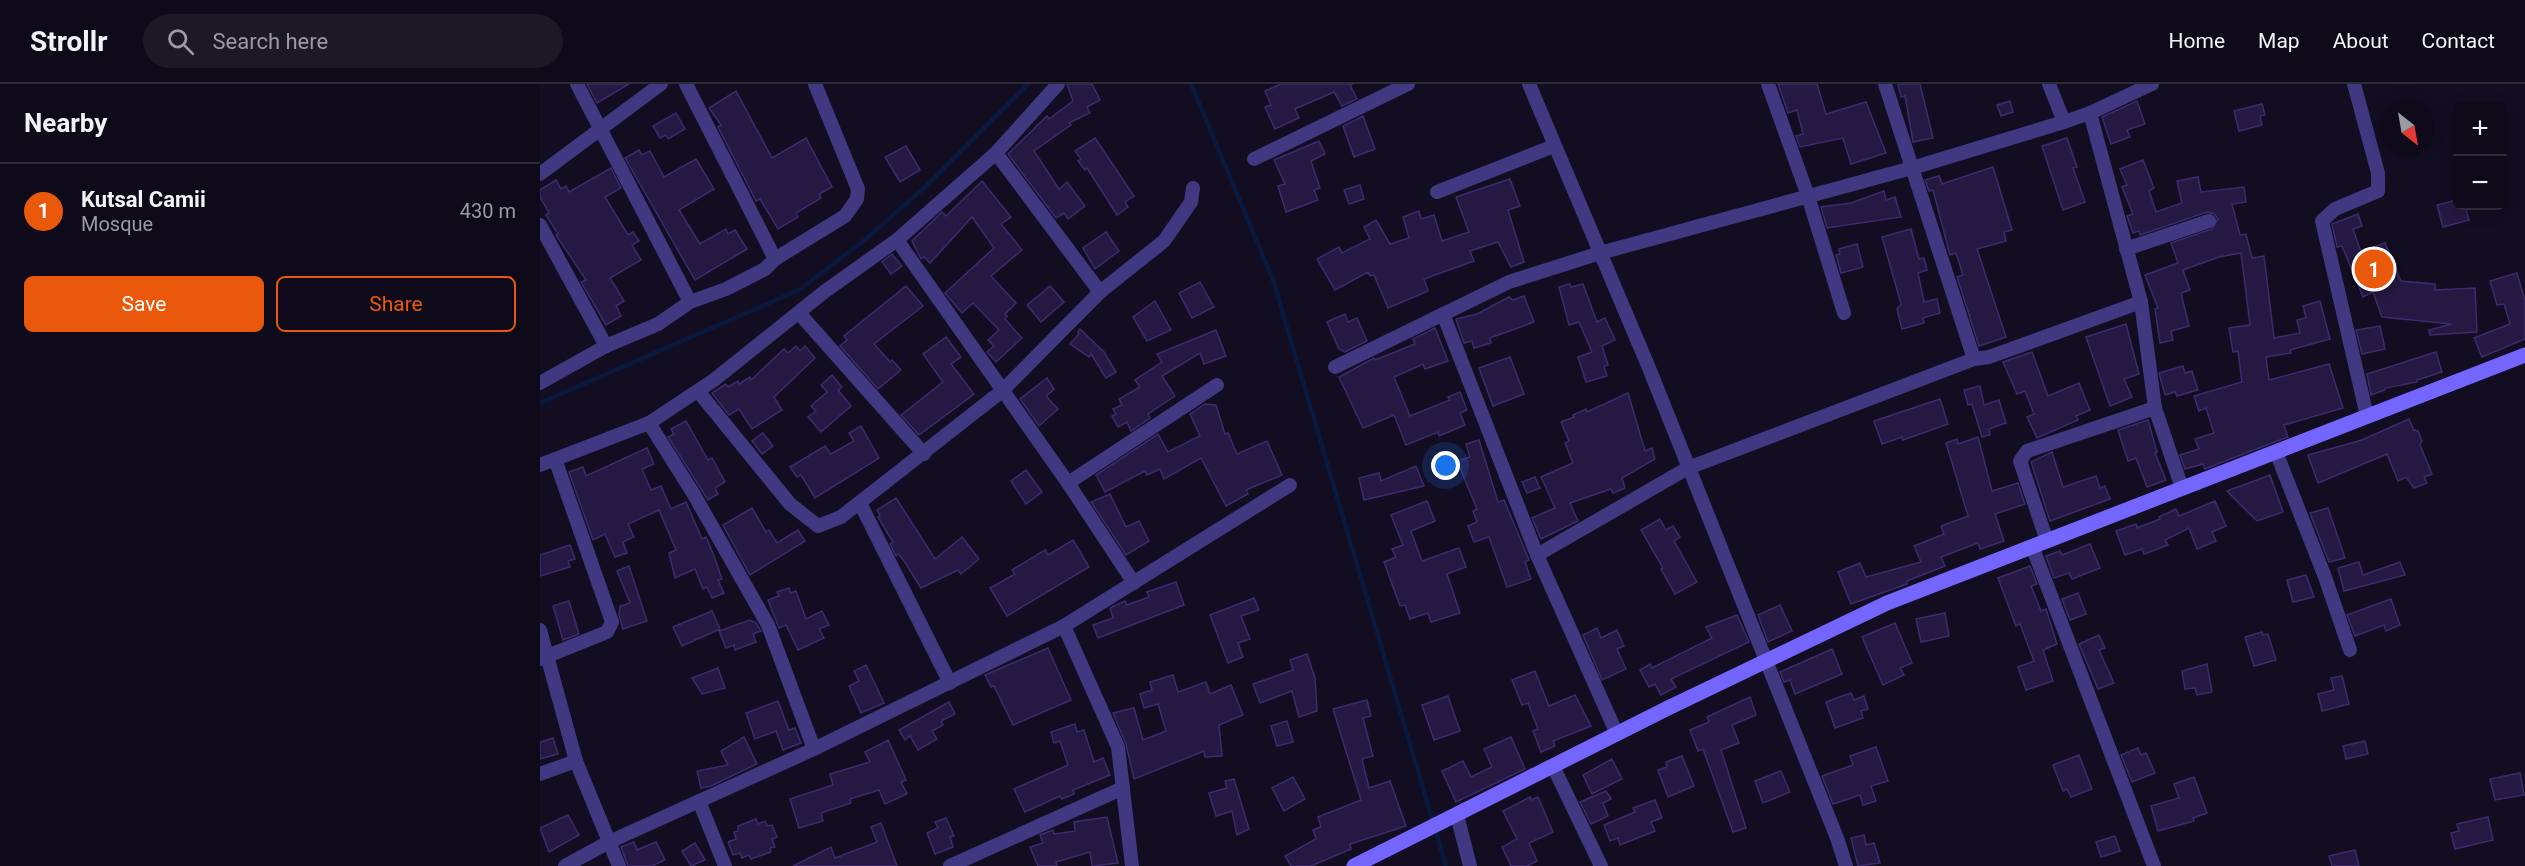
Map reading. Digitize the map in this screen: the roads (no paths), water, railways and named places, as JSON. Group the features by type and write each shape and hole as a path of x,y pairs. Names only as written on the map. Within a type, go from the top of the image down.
{"street":[{"path":"577,84 690,302"},
{"path":"540,174 601,131 661,84"},
{"path":"687,84 775,259"},
{"path":"540,383 606,346 658,324 690,302 726,290 765,269 775,259 845,216 856,199 858,189 815,84"},
{"path":"540,465 649,423 698,391 897,240 996,153 1058,84"},
{"path":"1254,159 1390,88 1408,84"},
{"path":"1528,84 1689,468 1838,838 1845,866"},
{"path":"1768,84 1808,196 1844,313"},
{"path":"1885,84 1974,358"},
{"path":"2049,84 2064,122"},
{"path":"1335,367 1509,282 1600,253 1912,168 2064,122 2090,113 2152,84"},
{"path":"2354,84 2378,173 2378,191 2335,210 2322,221 2367,416"},
{"path":"2090,113 2141,302 2155,408 2182,488"},
{"path":"1437,192 1554,146"},
{"path":"996,153 1100,292"},
{"path":"698,391 790,504 818,526 841,517 1002,392 1100,292 1164,241 1191,202 1193,188"},
{"path":"2127,249 2209,221"},
{"path":"540,225 606,346"},
{"path":"897,240 1068,483 1134,583"},
{"path":"1537,555 1689,468 1974,358 1989,357 2141,302"},
{"path":"798,313 924,454"},
{"path":"1443,314 1537,555 1617,734"},
{"path":"1354,866 1617,734 1887,603 2525,355"},
{"path":"1068,483 1217,385"},
{"path":"2047,541 2020,460 2027,451 2155,408"},
{"path":"649,423 693,493 768,625 814,749"},
{"path":"2276,452 2325,577 2350,650"},
{"path":"544,658 607,632 612,622 555,459"},
{"path":"565,866 609,842 814,749 1064,626 1290,485"},
{"path":"860,503 950,683"},
{"path":"2032,546 2154,866"},
{"path":"1064,626 1118,747 1132,866"},
{"path":"540,630 544,658 576,761 619,866"},
{"path":"540,774 576,761"},
{"path":"1553,766 1601,866"},
{"path":"950,866 1123,788"},
{"path":"699,801 725,866"},
{"path":"1454,816 1470,866"}],"waterway":[{"path":"540,403 799,290 862,242 924,188 1028,84"},
{"path":"1191,84 1273,280 1446,866"}],"place":[{"name":"Kutsal Camii","path":"2374,269"}]}
